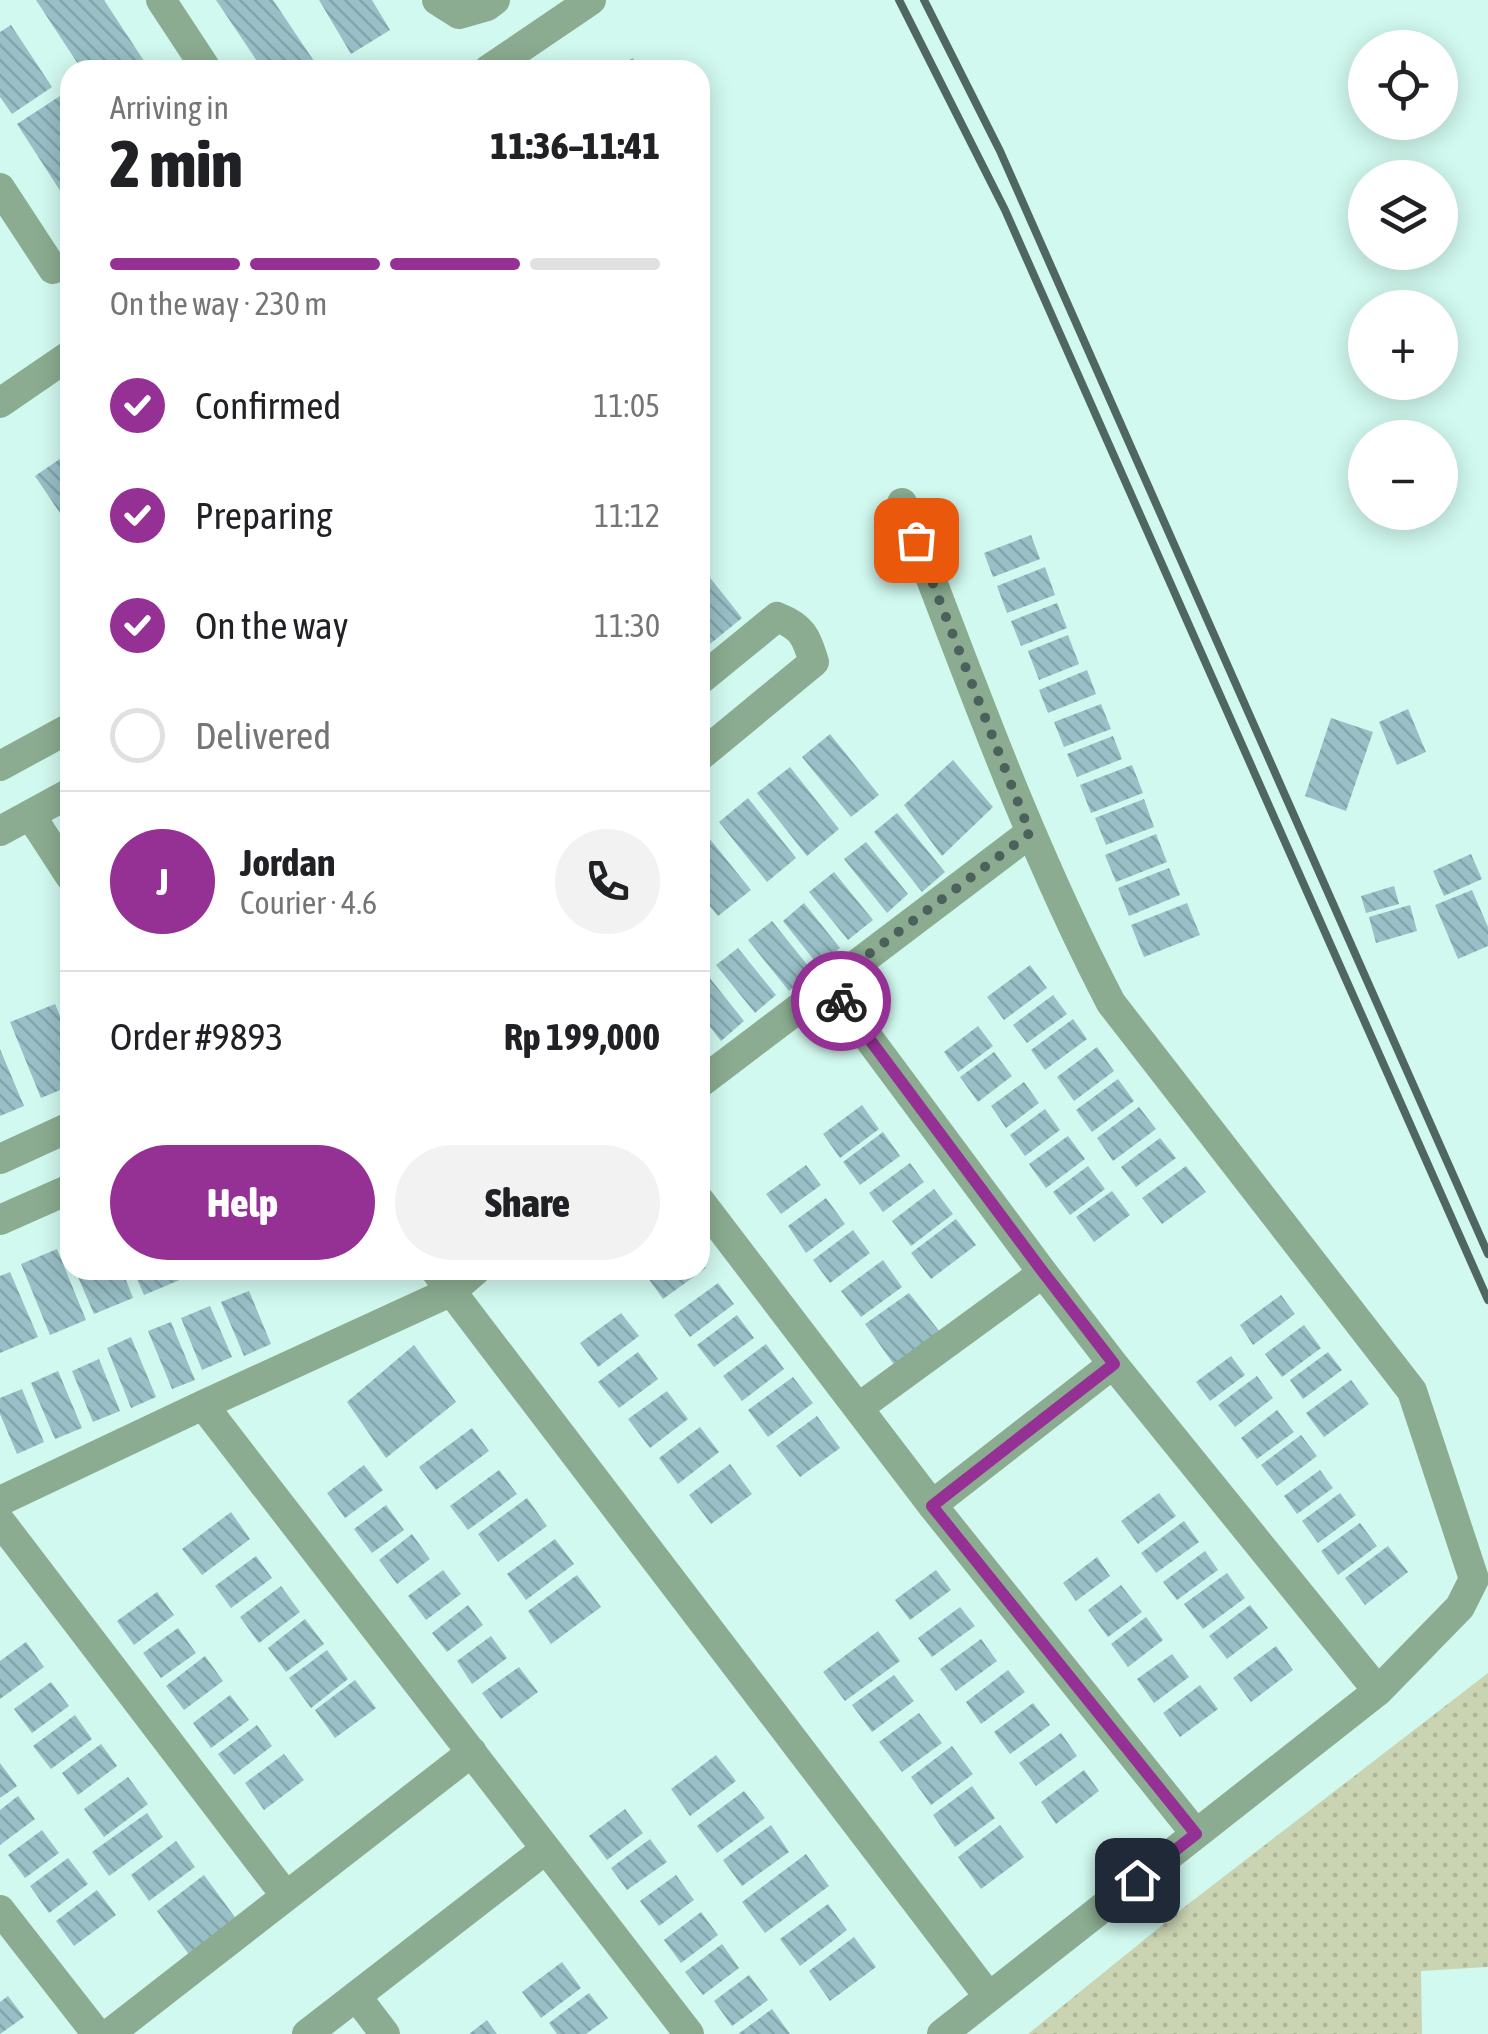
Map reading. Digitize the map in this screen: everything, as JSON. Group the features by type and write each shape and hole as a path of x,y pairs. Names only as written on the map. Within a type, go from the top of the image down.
{"street":[{"path":"161,0 200,60"},
{"path":"437,0 459,14 495,0"},
{"path":"503,60 590,0"},
{"path":"0,188 53,269"},
{"path":"0,403 60,362"},
{"path":"902,503 1030,833 1074,932 1111,1002 1412,1391 1474,1579 1460,1607 1378,1692 942,2034"},
{"path":"710,672 777,617 802,632 814,662 710,748"},
{"path":"0,766 60,733"},
{"path":"0,831 60,799"},
{"path":"31,816 60,861"},
{"path":"710,1075 1030,833"},
{"path":"829,984 1114,1364 1378,1692"},
{"path":"0,1159 60,1132"},
{"path":"0,1220 60,1193"},
{"path":"710,1215 932,1506 1196,1834"},
{"path":"858,1408 1043,1272"},
{"path":"0,1501 204,1404 444,1281 989,1997"},
{"path":"932,1506 1114,1364"},
{"path":"204,1404 689,2034"},
{"path":"0,1521 286,1896"},
{"path":"109,2034 472,1752"},
{"path":"306,2034 546,1849"},
{"path":"0,1910 97,2034"},
{"path":"356,1996 384,2034"}],"green space":[{"path":"1488,1673 1488,1967 1421,1971 1422,2034 1028,2034 1187,1905"}],"building":[{"path":"36,0 104,0 143,60 75,60"},
{"path":"216,0 273,0 313,60 256,60"},
{"path":"319,0 372,0 390,30 351,54"},
{"path":"11,25 52,87 12,114 0,97 0,32"},
{"path":"60,96 60,191 17,124"},
{"path":"60,459 60,513 35,476"},
{"path":"1031,535 1040,559 993,577 984,553"},
{"path":"1045,567 1055,595 1007,613 997,586"},
{"path":"710,578 742,618 710,644"},
{"path":"1057,603 1067,628 1021,646 1011,621"},
{"path":"1068,635 1079,664 1039,680 1028,651"},
{"path":"1087,670 1096,694 1048,713 1039,690"},
{"path":"1101,704 1111,729 1064,747 1054,722"},
{"path":"1408,709 1426,752 1397,765 1379,722"},
{"path":"1331,718 1373,732 1346,811 1305,796"},
{"path":"830,734 879,795 851,817 802,757"},
{"path":"1113,736 1122,759 1077,777 1067,754"},
{"path":"953,760 993,807 942,856 904,805"},
{"path":"1132,765 1143,793 1091,813 1080,785"},
{"path":"790,767 839,829 807,856 757,793"},
{"path":"748,798 796,858 767,882 719,822"},
{"path":"1144,799 1154,827 1106,845 1095,818"},
{"path":"897,813 945,872 922,892 874,832"},
{"path":"1156,834 1167,862 1116,882 1105,855"},
{"path":"710,839 751,890 718,916 710,906"},
{"path":"866,842 908,894 887,913 844,859"},
{"path":"1471,854 1482,879 1444,896 1433,871"},
{"path":"1169,868 1180,895 1129,916 1118,888"},
{"path":"834,872 873,920 848,940 809,892"},
{"path":"1394,886 1399,904 1366,913 1361,896"},
{"path":"1472,890 1488,927 1488,946 1458,959 1435,905"},
{"path":"804,903 840,948 818,965 783,921"},
{"path":"1187,903 1200,935 1144,957 1131,925"},
{"path":"1410,905 1417,931 1376,943 1369,917"},
{"path":"772,921 813,972 789,991 748,940"},
{"path":"738,948 776,995 755,1013 716,965"},
{"path":"1030,965 1047,988 1004,1020 987,997"},
{"path":"710,978 744,1021 721,1041 710,1027"},
{"path":"1053,995 1067,1014 1027,1043 1013,1025"},
{"path":"55,1004 60,1016 60,1090 41,1098 10,1022"},
{"path":"1073,1019 1087,1039 1045,1070 1031,1050"},
{"path":"978,1026 993,1046 958,1072 944,1052"},
{"path":"1097,1047 1114,1071 1074,1101 1057,1077"},
{"path":"0,1049 24,1106 0,1116"},
{"path":"994,1052 1012,1076 978,1102 960,1077"},
{"path":"1118,1079 1134,1101 1092,1132 1076,1110"},
{"path":"1024,1082 1039,1103 1006,1128 991,1106"},
{"path":"862,1105 879,1129 840,1158 823,1134"},
{"path":"1139,1107 1156,1129 1113,1161 1097,1138"},
{"path":"1045,1109 1060,1130 1025,1156 1010,1135"},
{"path":"883,1132 900,1156 860,1185 843,1162"},
{"path":"1068,1136 1085,1159 1046,1188 1029,1164"},
{"path":"1160,1138 1176,1158 1136,1187 1121,1167"},
{"path":"910,1163 924,1182 883,1212 869,1193"},
{"path":"806,1165 821,1185 781,1214 766,1194"},
{"path":"1088,1166 1105,1189 1070,1215 1053,1192"},
{"path":"1186,1166 1206,1192 1162,1224 1142,1198"},
{"path":"934,1189 953,1214 911,1246 892,1221"},
{"path":"1112,1191 1130,1215 1094,1242 1076,1217"},
{"path":"826,1198 845,1224 806,1253 788,1226"},
{"path":"956,1219 976,1245 931,1279 911,1253"},
{"path":"853,1230 870,1253 830,1283 813,1260"},
{"path":"57,1249 60,1280 70,1280 86,1320 50,1335 21,1264"},
{"path":"883,1260 902,1287 861,1317 841,1291"},
{"path":"10,1272 38,1337 0,1353 0,1276"},
{"path":"79,1280 126,1280 133,1298 94,1314"},
{"path":"137,1280 180,1280 144,1295"},
{"path":"649,1280 689,1280 663,1299"},
{"path":"718,1283 734,1304 690,1337 674,1315"},
{"path":"249,1291 271,1344 244,1356 221,1302"},
{"path":"909,1293 940,1332 895,1366 865,1324"},
{"path":"1281,1295 1295,1314 1253,1345 1240,1325"},
{"path":"210,1306 232,1357 202,1370 181,1318"},
{"path":"621,1313 639,1336 598,1367 580,1343"},
{"path":"737,1315 754,1338 714,1367 697,1345"},
{"path":"171,1322 195,1380 172,1389 148,1331"},
{"path":"1304,1325 1321,1348 1282,1377 1265,1354"},
{"path":"131,1337 156,1397 131,1408 107,1348"},
{"path":"766,1344 784,1369 742,1401 723,1376"},
{"path":"414,1345 456,1402 386,1458 347,1402"},
{"path":"638,1352 658,1379 619,1408 598,1382"},
{"path":"1328,1352 1342,1370 1303,1399 1290,1380"},
{"path":"1231,1356 1245,1375 1210,1401 1196,1382"},
{"path":"99,1359 120,1411 93,1422 72,1371"},
{"path":"58,1371 82,1428 55,1439 31,1383"},
{"path":"1257,1376 1273,1398 1235,1427 1218,1405"},
{"path":"793,1377 813,1403 768,1437 748,1410"},
{"path":"1351,1380 1369,1404 1324,1437 1306,1413"},
{"path":"22,1389 44,1442 17,1454 0,1414 0,1398"},
{"path":"667,1391 688,1419 650,1448 628,1419"},
{"path":"1277,1410 1294,1432 1257,1459 1241,1438"},
{"path":"817,1416 840,1448 800,1477 776,1446"},
{"path":"700,1427 719,1452 678,1484 659,1458"},
{"path":"472,1428 489,1451 436,1490 419,1467"},
{"path":"1301,1435 1317,1456 1277,1486 1261,1465"},
{"path":"730,1464 752,1494 711,1524 689,1495"},
{"path":"364,1465 383,1490 345,1518 327,1493"},
{"path":"499,1470 517,1494 468,1530 450,1506"},
{"path":"1320,1470 1333,1488 1297,1514 1284,1496"},
{"path":"1159,1493 1176,1516 1138,1544 1121,1521"},
{"path":"1340,1493 1356,1515 1318,1543 1302,1521"},
{"path":"527,1498 547,1526 498,1562 478,1534"},
{"path":"386,1505 404,1530 372,1553 354,1529"},
{"path":"231,1512 250,1539 202,1575 182,1549"},
{"path":"1184,1521 1199,1542 1156,1573 1141,1553"},
{"path":"1360,1523 1377,1546 1338,1575 1321,1551"},
{"path":"412,1534 430,1559 397,1584 379,1560"},
{"path":"555,1539 574,1564 526,1600 507,1574"},
{"path":"1388,1546 1408,1572 1365,1605 1345,1578"},
{"path":"1205,1551 1218,1570 1177,1600 1163,1582"},
{"path":"256,1556 272,1578 231,1608 215,1586"},
{"path":"1097,1557 1110,1576 1076,1601 1063,1583"},
{"path":"443,1570 461,1594 426,1620 408,1596"},
{"path":"936,1570 951,1590 910,1620 895,1600"},
{"path":"1227,1573 1245,1598 1203,1629 1184,1604"},
{"path":"577,1575 601,1607 551,1644 528,1611"},
{"path":"1121,1585 1142,1612 1108,1637 1088,1610"},
{"path":"281,1586 300,1612 259,1643 240,1617"},
{"path":"157,1592 174,1615 134,1645 117,1621"},
{"path":"468,1605 483,1625 447,1652 432,1633"},
{"path":"1250,1605 1268,1628 1227,1659 1209,1636"},
{"path":"960,1607 975,1626 932,1657 918,1638"},
{"path":"1146,1617 1163,1640 1128,1667 1111,1644"},
{"path":"305,1619 324,1644 286,1672 268,1648"},
{"path":"178,1628 196,1653 161,1678 143,1653"},
{"path":"878,1631 900,1661 845,1701 823,1672"},
{"path":"491,1636 507,1658 472,1684 457,1661"},
{"path":"981,1639 997,1661 956,1691 940,1669"},
{"path":"26,1642 44,1667 0,1699 0,1661"},
{"path":"1276,1646 1293,1670 1251,1702 1233,1678"},
{"path":"327,1650 348,1679 311,1708 289,1678"},
{"path":"1172,1654 1189,1677 1154,1703 1137,1679"},
{"path":"205,1656 223,1681 184,1710 166,1686"},
{"path":"519,1667 538,1692 501,1719 482,1693"},
{"path":"1008,1670 1025,1692 981,1724 966,1702"},
{"path":"894,1675 914,1701 872,1732 852,1705"},
{"path":"355,1680 376,1708 335,1738 315,1710"},
{"path":"51,1682 69,1706 32,1733 14,1709"},
{"path":"1200,1685 1218,1709 1180,1737 1163,1713"},
{"path":"230,1695 249,1720 211,1748 193,1723"},
{"path":"1033,1703 1050,1725 1010,1754 994,1732"},
{"path":"919,1713 942,1743 902,1772 879,1742"},
{"path":"75,1715 92,1739 51,1769 33,1746"},
{"path":"257,1725 272,1746 234,1775 218,1754"},
{"path":"1061,1733 1077,1756 1036,1786 1019,1763"},
{"path":"101,1744 117,1766 78,1795 62,1773"},
{"path":"952,1746 973,1774 931,1805 911,1777"},
{"path":"284,1754 304,1780 264,1810 245,1783"},
{"path":"716,1755 736,1781 690,1816 671,1789"},
{"path":"0,1763 17,1786 0,1798"},
{"path":"1084,1770 1099,1791 1056,1824 1041,1802"},
{"path":"128,1777 148,1804 104,1837 84,1809"},
{"path":"972,1786 995,1818 955,1847 933,1815"},
{"path":"744,1791 765,1818 717,1853 697,1826"},
{"path":"18,1796 35,1819 0,1845 0,1810"},
{"path":"625,1809 643,1833 607,1860 589,1836"},
{"path":"147,1813 163,1837 109,1876 92,1852"},
{"path":"771,1825 789,1852 742,1886 723,1860"},
{"path":"1000,1825 1024,1857 981,1889 958,1857"},
{"path":"42,1830 59,1853 25,1878 8,1855"},
{"path":"650,1839 667,1862 627,1890 611,1868"},
{"path":"176,1841 195,1867 149,1901 131,1875"},
{"path":"806,1854 829,1886 765,1933 742,1902"},
{"path":"68,1858 88,1884 49,1913 30,1886"},
{"path":"204,1875 237,1920 190,1956 157,1911"},
{"path":"676,1875 694,1900 659,1926 640,1901"},
{"path":"97,1890 116,1915 74,1946 56,1921"},
{"path":"828,1904 847,1930 800,1966 780,1939"},
{"path":"701,1912 718,1935 681,1963 664,1940"},
{"path":"854,1937 876,1967 830,2001 809,1971"},
{"path":"722,1944 739,1968 703,1995 685,1972"},
{"path":"562,1962 581,1988 541,2018 522,1992"},
{"path":"749,1975 768,2000 732,2026 714,2001"},
{"path":"589,1993 608,2018 586,2034 557,2034 549,2023"},
{"path":"8,1996 24,2017 0,2034 0,2002"},
{"path":"772,2009 790,2034 738,2034"},
{"path":"487,2020 497,2034 469,2034"}],"railway":[{"path":"899,0 1005,210 1488,1300"},
{"path":"924,0 1000,151 1488,1254"}],"way so far":[{"path":"841,1001 829,984 1030,833 916,540"}],"route":[{"path":"841,1001 1114,1364 932,1506 1196,1834 1137,1880"}]}
